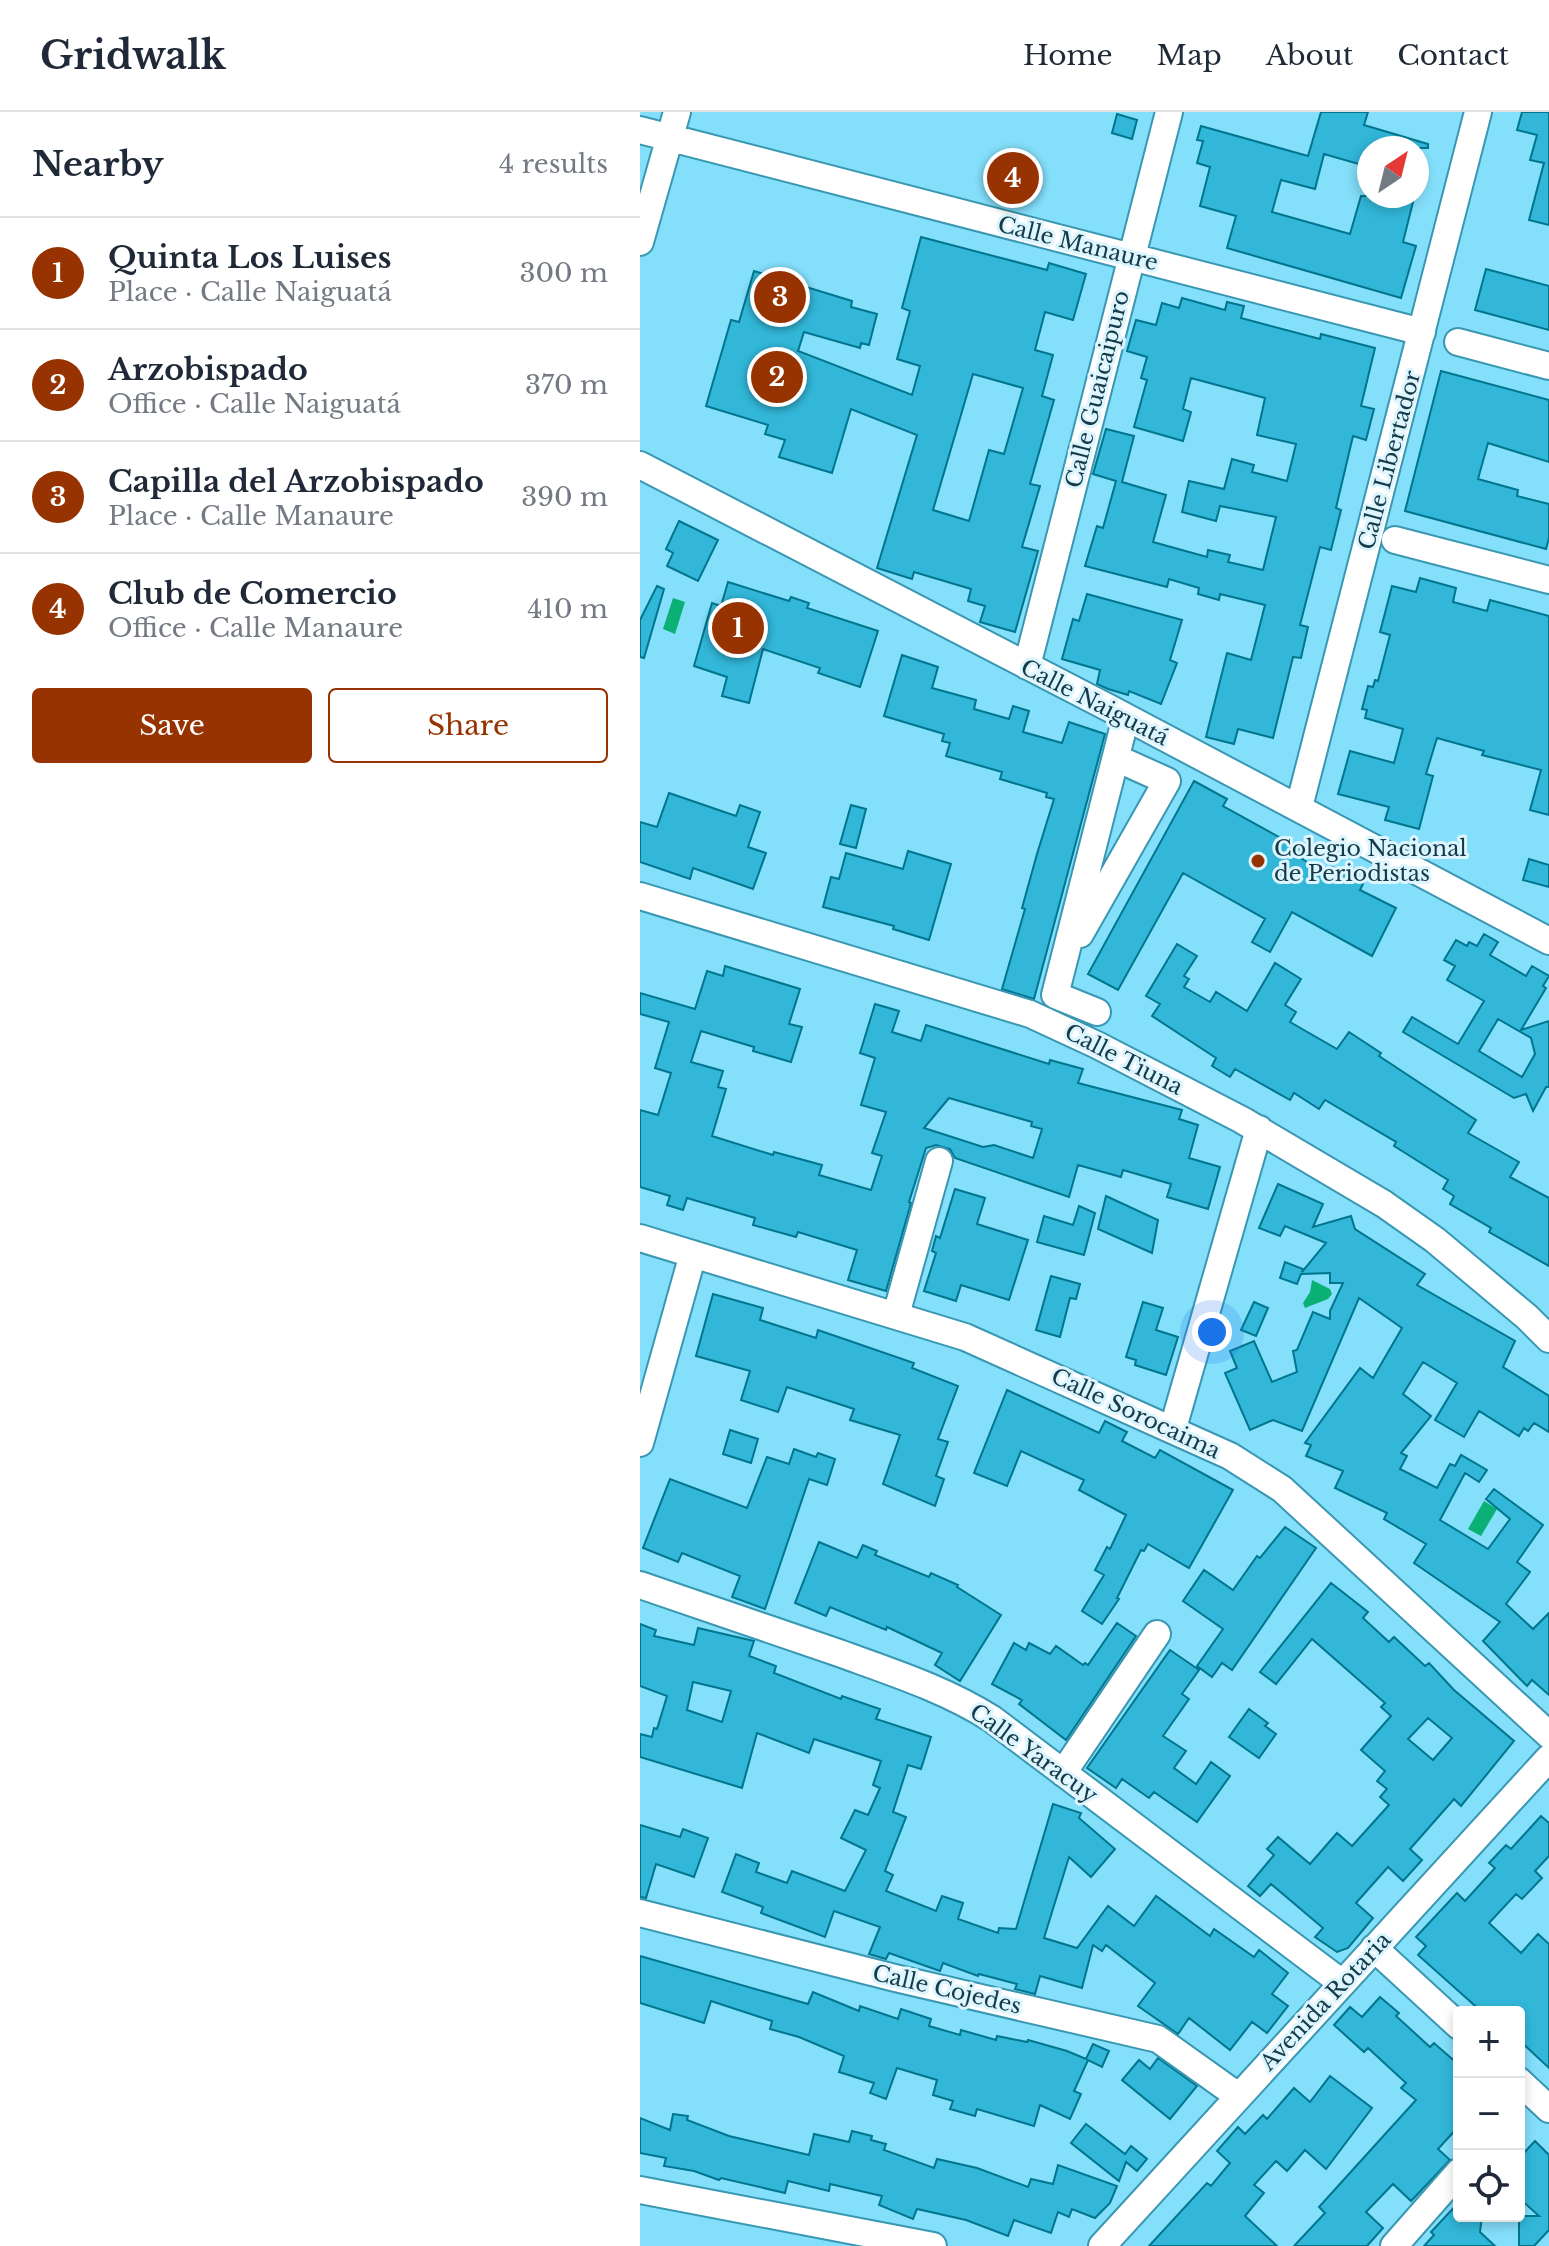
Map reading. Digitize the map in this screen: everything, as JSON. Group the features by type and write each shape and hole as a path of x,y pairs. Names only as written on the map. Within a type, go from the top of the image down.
{"street":[{"path":"640,242 677,112"},
{"name":"Calle Guaicaipuro","path":"1027,666 1169,112"},
{"name":"Calle Libertador","path":"1299,807 1478,112"},
{"name":"Calle Manaure","path":"640,130 1422,332"},
{"path":"1458,342 1549,366"},
{"name":"Calle Naiguatá","path":"640,465 1299,807 1549,941"},
{"path":"1395,540 1549,580"},
{"path":"1097,1012 1055,995 1126,717"},
{"path":"1062,966 1167,781 1116,758"},
{"name":"Calle Tiuna","path":"640,896 1030,1014 1097,1045 1259,1129 1384,1204 1435,1240 1517,1308 1549,1339"},
{"path":"1173,1428 1259,1129"},
{"path":"896,1315 939,1161"},
{"name":"Calle Sorocaima","path":"640,1238 896,1315 978,1343 1230,1456 1282,1489 1549,1735"},
{"path":"640,1443 693,1254"},
{"name":"Calle Yaracuy","path":"640,1585 955,1697 992,1719 1342,1983"},
{"path":"1063,1773 1157,1634"},
{"name":"Avenida Rotaria","path":"1102,2246 1549,1758"},
{"name":"Calle Cojedes","path":"640,1913 895,1978 1158,2039 1238,2096"},
{"path":"1374,1948 1453,2020"},
{"path":"1394,2246 1453,2179"},
{"path":"640,2190 933,2246"}],"shaded area":[{"path":"673,598 685,602 675,634 663,629"},
{"path":"1312,1280 1330,1289 1332,1294 1328,1299 1305,1308 1303,1303 1310,1292"},
{"path":"1484,1501 1497,1509 1481,1536 1468,1529"}],"building":[{"path":"1321,112 1368,112 1364,125 1401,136 1357,136 1357,164 1324,154 1315,189 1281,180 1272,212 1350,234 1358,208 1412,208 1403,242 1416,246 1401,298 1227,248 1236,216 1200,206 1210,167 1197,163 1203,141 1197,140 1201,126 1308,156"},
{"path":"1522,112 1549,112 1549,225 1529,220 1544,163 1530,160 1537,135 1517,130"},
{"path":"1117,114 1137,120 1132,139 1112,133"},
{"path":"921,237 1047,270 1049,263 1086,274 1073,320 1045,312 1035,350 1053,355 1042,396 1054,400 1030,484 1040,486 1022,547 1038,551 1015,632 980,622 985,606 968,601 971,589 914,572 912,579 877,568 917,435 851,409 832,473 779,457 785,440 765,434 768,425 706,406 731,320 739,322 754,271 852,301 851,307 877,314 869,345 861,343 860,348 804,332 798,351 912,395 920,366 897,359 910,311 902,308","holes":["973,374 1023,388 1004,454 989,450 969,521 933,510"]},
{"path":"1486,269 1549,286 1549,330 1475,310"},
{"path":"1182,298 1225,310 1227,302 1244,306 1241,318 1320,339 1321,334 1375,348 1361,406 1374,409 1366,440 1353,436 1336,508 1341,510 1331,550 1320,547 1300,625 1308,627 1301,658 1293,657 1273,738 1238,729 1234,744 1206,737 1227,653 1251,660 1265,605 1220,594 1219,600 1198,594 1199,588 1169,579 1167,587 1085,566 1097,526 1103,528 1116,481 1093,474 1106,429 1134,436 1122,482 1166,495 1153,542 1207,557 1208,550 1230,555 1228,562 1263,570 1276,517 1220,506 1216,521 1182,512 1189,481 1224,489 1232,459 1254,465 1252,472 1287,481 1296,444 1257,435 1265,398 1191,378 1183,409 1191,412 1183,441 1134,427 1147,380 1141,378 1147,357 1127,351 1136,320 1156,325 1162,303 1179,308"},
{"path":"1441,371 1549,400 1549,462 1488,443 1478,479 1518,490 1517,496 1549,504 1546,549 1405,511"},
{"path":"679,521 718,540 698,581 667,566 673,553 666,549"},
{"path":"1420,578 1456,588 1453,602 1487,611 1490,600 1549,616 1549,815 1530,810 1541,770 1482,755 1484,751 1437,738 1426,774 1433,776 1419,829 1385,820 1389,807 1338,794 1350,751 1394,763 1403,729 1365,718 1367,710 1362,709 1368,686 1373,687 1375,680 1378,681 1390,635 1380,632 1392,586 1416,592"},
{"path":"728,582 789,601 791,597 809,603 807,608 878,631 860,687 818,673 820,668 763,649 749,703 722,696 727,677 694,666 712,603 721,606"},
{"path":"657,586 664,589 644,658 640,657 640,620"},
{"path":"1087,594 1182,620 1170,660 1177,663 1161,704 1129,691 1128,695 1097,684 1100,670 1062,659 1073,619 1079,621"},
{"path":"902,655 938,667 932,688 976,700 974,709 1009,719 1013,706 1029,711 1023,732 1062,743 1069,722 1105,734 1034,999 1002,989 1054,799 1046,797 1047,793 1000,779 1002,772 946,756 950,743 942,741 944,734 884,716"},
{"path":"1194,781 1227,799 1223,806 1306,852 1302,859 1328,874 1332,867 1363,884 1360,890 1396,908 1372,956 1292,912 1270,952 1252,942 1265,919 1183,873 1118,990 1088,974"},
{"path":"669,793 736,816 740,805 760,812 748,847 766,853 753,889 693,868 690,879 640,862 640,822 657,827"},
{"path":"851,805 866,809 856,848 840,844"},
{"path":"908,851 951,864 929,940 893,929 894,926 823,907 831,877 839,879 846,853 903,869"},
{"path":"1529,859 1549,865 1549,887 1523,880"},
{"path":"1484,934 1498,942 1490,955 1526,976 1532,966 1549,976 1543,986 1546,988 1521,1030 1549,1021 1549,1087 1546,1087 1533,1111 1526,1094 1514,1098 1403,1032 1412,1017 1458,1044 1484,1001 1447,980 1455,966 1444,960 1456,940 1467,946 1469,942 1477,946","holes":["1498,1019 1531,1038 1535,1054 1522,1077 1479,1051"]},
{"path":"1177,944 1197,956 1184,976 1189,979 1184,987 1210,1002 1216,992 1247,1011 1275,963 1301,979 1285,1005 1296,1012 1290,1022 1337,1049 1349,1032 1381,1053 1379,1056 1476,1120 1468,1133 1519,1162 1510,1177 1549,1198 1549,1266 1489,1232 1491,1228 1450,1204 1454,1196 1443,1189 1448,1180 1394,1146 1396,1142 1325,1100 1319,1109 1294,1093 1290,1100 1235,1069 1230,1077 1212,1066 1216,1058 1152,1016 1160,1004 1146,996"},
{"path":"725,966 800,989 789,1024 802,1027 791,1062 701,1031 691,1062 723,1071 718,1087 726,1089 712,1136 773,1155 774,1152 822,1165 819,1175 871,1190 882,1156 872,1153 886,1112 861,1105 875,1058 860,1053 875,1004 899,1011 892,1032 921,1041 926,1025 1049,1064 1050,1060 1083,1069 1078,1083 1182,1110 1179,1119 1198,1125 1189,1158 1220,1167 1208,1209 1167,1197 1171,1184 1123,1170 1121,1177 1078,1165 1069,1197 955,1158 950,1149 936,1145 926,1148 886,1291 848,1280 857,1250 798,1232 796,1237 753,1225 755,1218 687,1198 683,1210 667,1205 670,1196 640,1187 640,1110 658,1115 671,1073 655,1068 669,1022 640,1014 640,993 695,1009 707,971 723,976","holes":["949,1098 1032,1122 1031,1126 1042,1129 1033,1158 994,1145 983,1147 924,1128"]},
{"path":"1278,1184 1323,1204 1313,1227 1351,1216 1355,1229 1425,1274 1417,1285 1515,1341 1503,1367 1549,1396 1549,1432 1534,1423 1528,1431 1524,1428 1519,1436 1479,1411 1464,1437 1435,1420 1457,1383 1423,1362 1403,1394 1431,1416 1401,1453 1407,1456 1400,1469 1437,1488 1450,1464 1455,1466 1461,1455 1487,1470 1479,1482 1465,1473 1440,1520 1488,1549 1510,1519 1486,1499 1494,1489 1543,1525 1517,1562 1530,1572 1506,1604 1533,1629 1549,1613 1549,1695 1532,1680 1527,1686 1483,1641 1500,1622 1414,1563 1426,1544 1384,1519 1387,1513 1335,1488 1343,1471 1306,1456 1311,1445 1305,1443 1360,1368 1373,1378 1402,1328 1359,1298 1302,1431 1273,1420 1250,1430 1225,1373 1237,1368 1230,1351 1254,1341 1272,1382 1297,1372 1293,1351 1297,1350 1313,1312 1330,1319 1330,1311 1343,1283 1330,1283 1330,1273 1301,1274 1297,1284 1280,1278 1285,1262 1303,1269 1302,1272 1326,1243 1285,1226 1280,1236 1259,1228"},
{"path":"955,1189 985,1198 977,1224 1028,1240 1009,1300 961,1285 956,1301 924,1291 936,1253 932,1251 936,1236 940,1238"},
{"path":"1106,1196 1158,1220 1152,1253 1098,1229"},
{"path":"1079,1206 1095,1213 1084,1255 1037,1242 1044,1216 1073,1225"},
{"path":"1051,1276 1080,1284 1076,1299 1070,1298 1060,1337 1036,1330"},
{"path":"713,1294 763,1308 760,1320 816,1338 818,1330 914,1363 912,1368 958,1386 938,1439 948,1442 936,1476 944,1479 935,1506 883,1484 900,1435 850,1420 854,1409 787,1387 778,1412 741,1400 750,1371 696,1356"},
{"path":"1143,1302 1163,1308 1156,1330 1178,1337 1166,1375 1135,1365 1136,1360 1126,1357"},
{"path":"1254,1302 1268,1308 1256,1336 1241,1330"},
{"path":"1007,1390 1099,1433 1105,1421 1127,1432 1122,1441 1155,1458 1160,1450 1233,1490 1189,1568 1148,1544 1144,1551 1141,1550 1119,1599 1102,1624 1082,1611 1104,1575 1095,1570 1107,1547 1110,1549 1126,1515 1079,1490 1084,1480 1021,1451 1007,1486 974,1473"},
{"path":"730,1430 758,1439 751,1463 723,1454"},
{"path":"794,1449 816,1457 818,1453 835,1459 827,1485 809,1479 765,1609 732,1597 740,1576 682,1553 678,1562 643,1548 670,1479 747,1508 767,1457 789,1464"},
{"path":"1285,1527 1316,1548 1232,1670 1222,1663 1212,1677 1197,1666 1223,1629 1183,1601 1204,1570 1233,1590 1257,1556 1260,1558"},
{"path":"819,1542 857,1558 863,1545 877,1551 875,1555 958,1585 1001,1615 960,1681 935,1665 942,1653 887,1627 886,1630 830,1607 826,1616 795,1603"},
{"path":"1331,1583 1368,1612 1363,1618 1389,1642 1394,1637 1425,1666 1429,1663 1454,1690 1514,1741 1461,1806 1454,1799 1410,1849 1422,1860 1403,1881 1388,1867 1356,1903 1373,1918 1348,1948 1337,1952 1315,1937 1323,1928 1271,1884 1260,1896 1248,1886 1274,1855 1267,1849 1278,1837 1310,1864 1337,1833 1352,1846 1389,1805 1380,1797 1387,1789 1377,1781 1385,1771 1361,1750 1391,1716 1381,1707 1385,1703 1312,1639 1276,1684 1260,1672","holes":["1428,1718 1452,1738 1433,1760 1408,1739"]},
{"path":"1117,1623 1136,1636 1066,1740 1019,1704 1022,1700 992,1684 1014,1643 1026,1650 1029,1643 1050,1654 1056,1646 1083,1665 1088,1665"},
{"path":"640,1624 656,1630 654,1636 694,1645 698,1628 754,1641 749,1656 776,1666 774,1673 841,1699 842,1696 880,1709 876,1719 931,1737 921,1769 908,1765 893,1812 906,1817 885,1871 893,1875 886,1891 936,1911 942,1896 963,1903 958,1919 998,1933 999,1928 1016,1929 1053,1804 1081,1813 1079,1818 1115,1849 1091,1877 1069,1857 1044,1938 1077,1948 1108,1906 1134,1926 1156,1896 1210,1936 1214,1929 1254,1957 1259,1950 1288,1973 1272,1994 1288,2006 1267,2033 1252,2022 1230,2050 1189,2018 1178,2034 1138,2006 1155,1983 1106,1945 1102,1951 1093,1945 1082,1988 1040,1976 1035,1994 1015,1989 1017,1984 978,1976 943,1963 940,1971 889,1953 886,1959 869,1954 880,1927 834,1911 825,1937 761,1913 763,1907 722,1892 736,1854 759,1863 756,1872 787,1883 792,1871 845,1891 866,1850 841,1838 855,1810 868,1815 880,1788 873,1785 881,1761 814,1739 809,1753 757,1733 742,1788 640,1757 640,1734 652,1737 667,1696 640,1686","holes":["693,1682 731,1691 722,1722 687,1710"]},
{"path":"1170,1650 1199,1670 1182,1694 1189,1699 1163,1736 1186,1751 1174,1768 1196,1784 1211,1762 1230,1776 1197,1822 1154,1792 1149,1798 1122,1779 1116,1788 1087,1768"},
{"path":"1249,1709 1268,1723 1265,1726 1276,1734 1259,1758 1229,1737"},
{"path":"1541,1816 1549,1823 1549,1856 1535,1871 1542,1878 1522,1899 1516,1894 1489,1923 1521,1953 1538,1934 1549,1944 1549,2068 1525,2046 1525,2006 1475,2006 1418,1955 1426,1946 1416,1937 1457,1893 1465,1901 1495,1868 1489,1863 1506,1845 1511,1849"},
{"path":"640,1825 680,1837 683,1829 708,1838 694,1877 656,1864 646,1898 640,1897"},
{"path":"640,1956 808,2004 813,1992 859,2011 860,2006 898,2019 901,2009 931,2019 929,2026 960,2035 961,2030 996,2040 997,2036 1028,2040 1086,2059 1093,2044 1109,2051 1102,2067 1088,2060 1074,2091 1081,2094 1070,2119 1040,2105 1034,2126 977,2109 975,2116 950,2109 953,2101 933,2095 937,2080 897,2068 886,2099 870,2093 874,2083 839,2072 844,2056 799,2037 770,2029 772,2021 711,2001 704,2023 640,2003"},
{"path":"1380,1997 1430,2047 1434,2043 1453,2060 1453,2133 1438,2149 1450,2160 1411,2201 1393,2184 1366,2212 1383,2228 1367,2246 1294,2246 1325,2213 1319,2207 1416,2100 1401,2088 1406,2083 1368,2048 1364,2052 1334,2025 1350,2007 1362,2017"},
{"path":"1158,2058 1197,2086 1170,2119 1122,2080 1139,2060 1150,2069"},
{"path":"1330,2076 1372,2108 1326,2169 1305,2150 1287,2171 1276,2161 1254,2185 1264,2193 1245,2216 1277,2246 1149,2246 1207,2183 1211,2186 1230,2163 1217,2151 1238,2127 1245,2134 1263,2115 1267,2119 1294,2088 1310,2102"},
{"path":"673,2114 688,2116 687,2120 729,2136 809,2155 814,2134 849,2142 852,2131 872,2136 871,2140 886,2144 884,2150 934,2168 937,2159 977,2168 1028,2187 1031,2179 1053,2184 1058,2165 1117,2186 1110,2203 1095,2218 1072,2209 1069,2217 1058,2212 1051,2233 1014,2220 1008,2236 966,2220 917,2209 913,2219 879,2205 882,2196 830,2184 829,2191 788,2181 785,2193 664,2166 666,2158 640,2153 640,2118 670,2130"},
{"path":"1086,2124 1125,2154 1131,2146 1147,2159 1137,2171 1126,2162 1119,2181 1071,2143"},
{"path":"1535,2141 1549,2155 1549,2230 1534,2246 1519,2246 1519,2222 1525,2222 1525,2216 1539,2216 1525,2203 1525,2152"},
{"path":"1453,2208 1453,2222 1481,2222 1480,2232 1495,2246 1424,2246 1434,2235 1431,2232"}],"place":[{"name":"Club de Comercio","path":"1013,178"},
{"name":"Capilla del Arzobispado","path":"780,297"},
{"name":"Arzobispado","path":"777,377"},
{"name":"Quinta Los Luises","path":"738,628"},
{"name":"Colegio Nacional de Periodistas","path":"1258,861"}]}
